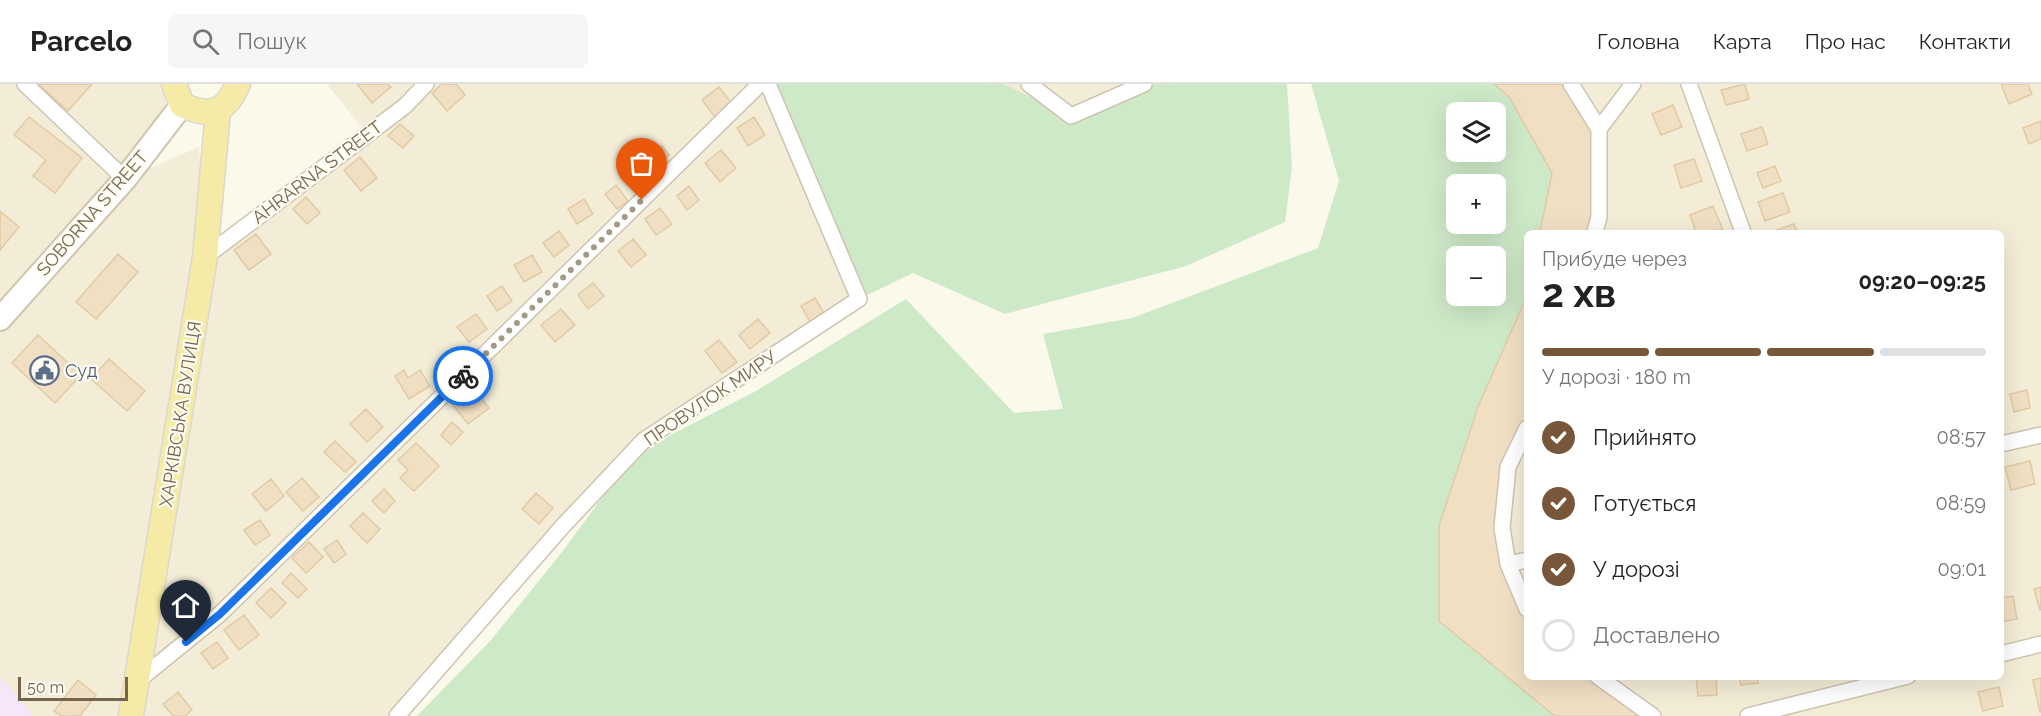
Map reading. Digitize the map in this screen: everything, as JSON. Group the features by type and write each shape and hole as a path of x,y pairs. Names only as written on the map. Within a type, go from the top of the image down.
{"main road":[{"path":"178,95 200,113 218,111 231,99 238,84"},
{"name":"ХАРКІВСЬКА ВУЛИЦЯ","path":"131,716 205,257 218,111"}],"street":[{"path":"25,84 125,179"},
{"name":"AHRARNA STREET","path":"205,257 405,106 426,84"},
{"path":"135,684 220,614 760,84"},
{"name":"ПРОВУЛОК МИРУ","path":"397,716 562,527 644,440 859,299 768,84"},
{"path":"1029,84 1071,116 1144,84"},
{"path":"1570,84 1599,129 1599,217 1596,230"},
{"path":"1599,129 1633,84"},
{"path":"1689,84 1742,230"},
{"name":"SOBORNA STREET","path":"0,319 125,179 178,95"},
{"path":"1524,434 1508,467 1502,528 1508,564 1524,602"},
{"path":"2004,443 2041,435"},
{"path":"1508,564 1524,561"},
{"path":"2004,653 2041,644"},
{"path":"1603,680 1653,716"},
{"path":"1748,716 1892,680"}],"shaded area":[{"path":"0,84 170,84 162,120 127,178 199,147 205,256 367,134 327,84 768,84 859,299 644,440 397,716 0,716"},
{"path":"1004,84 1144,84 1071,116"},
{"path":"1571,84 2041,84 2041,716 1653,716 1601,680 2004,680 2004,230 1595,230"},
{"path":"1524,434 1524,602 1508,564 1508,467"},
{"path":"0,677 24,703 32,716 0,716"}],"green space":[{"path":"768,84 1004,84 1071,116 1144,84 1287,84 1292,167 1285,222 1186,266 1005,314 913,273 859,299"},
{"path":"1311,84 1494,84 1509,97 1552,173 1540,230 1524,230 1524,303 1478,407 1439,621 1555,716 417,716 491,640 562,552 634,454 756,391 906,299 1014,413 1063,409 1043,334 1132,318 1318,248 1339,181"}],"building":[{"path":"38,84 92,84 68,111"},
{"path":"357,84 388,84 391,87 372,103"},
{"path":"442,84 456,84 465,95 447,111 432,93"},
{"path":"1494,84 1571,84 1599,129 1595,230 1540,230 1552,173 1509,97"},
{"path":"1745,84 1749,99 1726,105 1721,90"},
{"path":"2001,84 2028,84 2032,94 2009,104"},
{"path":"719,87 732,104 715,117 702,100"},
{"path":"1673,105 1682,127 1661,135 1652,114"},
{"path":"29,117 82,158 55,193 33,176 46,160 14,135"},
{"path":"754,117 765,135 748,146 737,128"},
{"path":"2041,121 2041,139 2029,144 2023,128"},
{"path":"400,124 414,136 403,148 388,136"},
{"path":"1762,127 1768,144 1747,151 1741,134"},
{"path":"662,146 669,155 661,161 654,152"},
{"path":"721,150 736,168 720,182 705,163"},
{"path":"642,152 653,165 640,176 629,163"},
{"path":"360,157 377,178 361,191 344,170"},
{"path":"1694,159 1702,181 1681,188 1674,165"},
{"path":"1775,166 1781,181 1763,188 1757,173"},
{"path":"616,185 628,201 617,209 605,194"},
{"path":"689,186 699,200 687,210 677,196"},
{"path":"1783,193 1790,212 1765,221 1758,202"},
{"path":"306,197 320,213 307,224 293,209"},
{"path":"584,199 593,214 577,224 568,209"},
{"path":"1713,206 1723,230 1695,230 1690,215"},
{"path":"660,208 672,224 656,235 645,219"},
{"path":"0,211 19,227 0,250"},
{"path":"1794,224 1796,230 1777,230"},
{"path":"559,231 569,245 554,257 543,243"},
{"path":"256,234 271,254 249,270 234,250"},
{"path":"633,239 646,255 631,267 618,251"},
{"path":"118,254 138,272 96,319 76,302"},
{"path":"532,255 542,272 524,282 514,265"},
{"path":"593,283 604,296 588,309 578,295"},
{"path":"502,286 512,301 497,311 487,296"},
{"path":"815,298 827,318 813,327 801,306"},
{"path":"1524,303 1524,434 1508,467 1502,528 1524,599 1524,680 1603,680 1653,716 1555,716 1439,621 1439,526 1478,407"},
{"path":"561,309 575,325 555,342 541,325"},
{"path":"476,314 487,329 469,342 457,327"},
{"path":"758,319 770,333 750,349 739,335"},
{"path":"38,335 81,375 55,403 12,363"},
{"path":"719,340 737,362 722,373 705,351"},
{"path":"109,359 145,391 127,411 91,379"},
{"path":"404,370 408,378 420,370 430,386 409,399 395,376"},
{"path":"474,389 489,408 468,424 453,405"},
{"path":"2027,390 2030,408 2014,412 2010,394"},
{"path":"366,409 383,427 367,442 350,424"},
{"path":"452,422 463,432 451,445 441,435"},
{"path":"335,441 356,462 345,472 324,452"},
{"path":"416,443 439,466 414,491 400,478 408,470 398,460"},
{"path":"2030,461 2035,484 2011,490 2005,467"},
{"path":"302,478 319,497 303,511 286,492"},
{"path":"271,479 284,496 266,511 252,494"},
{"path":"384,489 395,501 384,513 372,501"},
{"path":"536,493 553,508 539,524 522,509"},
{"path":"363,513 380,529 367,543 350,526"},
{"path":"260,520 270,535 255,545 244,530"},
{"path":"337,540 346,554 334,563 324,549"},
{"path":"309,542 323,557 306,573 292,558"},
{"path":"291,573 307,589 298,598 282,583"},
{"path":"2041,587 2041,609 2040,610 2034,589"},
{"path":"271,588 286,603 271,618 256,603"},
{"path":"2013,596 2017,619 2004,621 2004,598"},
{"path":"244,615 259,635 239,650 224,630"},
{"path":"217,642 228,658 213,669 201,653"},
{"path":"2041,678 2041,711 2040,712 2033,680"},
{"path":"78,680 96,695 80,716 61,716 54,711"},
{"path":"1696,680 1716,680 1717,695 1698,696"},
{"path":"1740,680 1758,680 1758,683 1741,685"},
{"path":"1999,687 2003,706 1983,711 1978,692"},
{"path":"178,692 192,710 185,716 173,716 163,704"}],"way so far":[{"path":"463,376 642,200"}],"place":[{"name":"Суд","path":"44,370"}],"route":[{"path":"186,642 220,614 463,376"}]}
